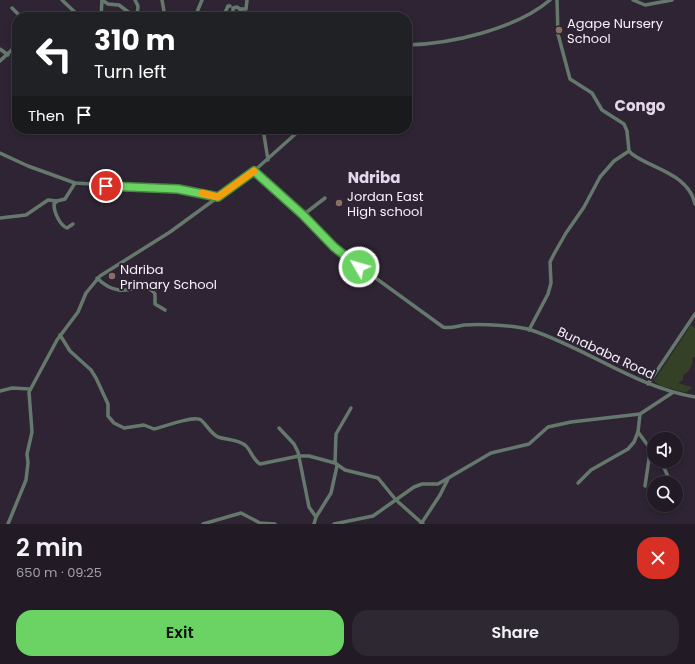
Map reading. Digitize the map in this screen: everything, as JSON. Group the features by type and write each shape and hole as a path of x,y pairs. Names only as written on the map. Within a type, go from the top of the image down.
{"street":[{"path":"62,0 75,12"},
{"path":"101,12 102,0"},
{"path":"102,0 108,4 119,5 129,12"},
{"path":"135,0 138,6 137,12"},
{"path":"162,0 164,12"},
{"path":"197,12 202,0"},
{"path":"228,0 232,7 232,12"},
{"path":"225,12 228,6 246,9 247,0"},
{"path":"412,45 444,42 475,35 532,13 550,0"},
{"path":"557,0 558,34 570,79 592,93 602,110 624,124 627,131 629,151 637,158 678,179 690,190 695,204"},
{"path":"633,0 645,5 672,0"},
{"path":"12,8 16,12"},
{"path":"0,49 8,55"},
{"path":"0,61 12,51"},
{"path":"264,134 268,160"},
{"path":"8,524 26,480 28,463 27,454 32,432 32,419 28,399 30,389 60,335 74,317 86,293 97,278 170,232 254,171 268,160 295,134"},
{"path":"530,330 548,294 551,283 550,262 554,254 584,207 600,177 614,161 629,151"},
{"path":"0,153 28,166 75,183 186,190 218,197"},
{"name":"Bunababa Road","path":"254,171 303,215 334,247 443,328 450,329 464,325 496,326 530,330 583,351 648,384 672,393 695,398"},
{"path":"0,218 24,216 48,200 57,201 65,199 69,196 75,183"},
{"path":"303,215 325,198"},
{"path":"57,201 54,204 54,209 63,225 67,228 73,224"},
{"path":"97,278 107,286 119,290 141,287 150,289 154,294 155,304 165,310"},
{"path":"648,384 695,314"},
{"path":"60,335 70,351 93,374 108,404 108,416 119,426 128,429 144,425 154,429 172,422 182,422 196,418 216,436 236,441 244,445 260,464 299,456 313,457 378,478 396,500 422,524 440,495 448,478"},
{"path":"0,390 12,388 30,389"},
{"path":"334,524 372,516 418,486 438,484 491,453 529,444 548,427 571,422 640,414 672,393"},
{"path":"314,524 316,517 332,493 336,465 336,434 351,408"},
{"path":"578,483 591,470 628,448 634,442 638,432 640,414"},
{"path":"279,428 294,444 299,456 309,507 316,517"},
{"path":"638,432 647,445"},
{"path":"645,486 647,468"},
{"path":"203,524 241,513 260,523 275,524"}],"green space":[{"path":"691,325 695,328 695,357 692,358 692,365 689,370 683,375 683,380 678,383 692,387 687,392 683,392 661,386 654,381"}],"slow traffic":[{"path":"202,193 218,197 254,171"}],"place":[{"name":"Agape Nursery School","path":"559,30"},
{"name":"Jordan East High school","path":"339,203"},
{"name":"Ndriba Primary School","path":"112,276"}],"district":[{"name":"Congo","path":"640,105"},
{"name":"Ndriba","path":"374,177"}],"route":[{"path":"106,186 178,189 218,197 254,171 303,215 334,247 359,267"}]}
